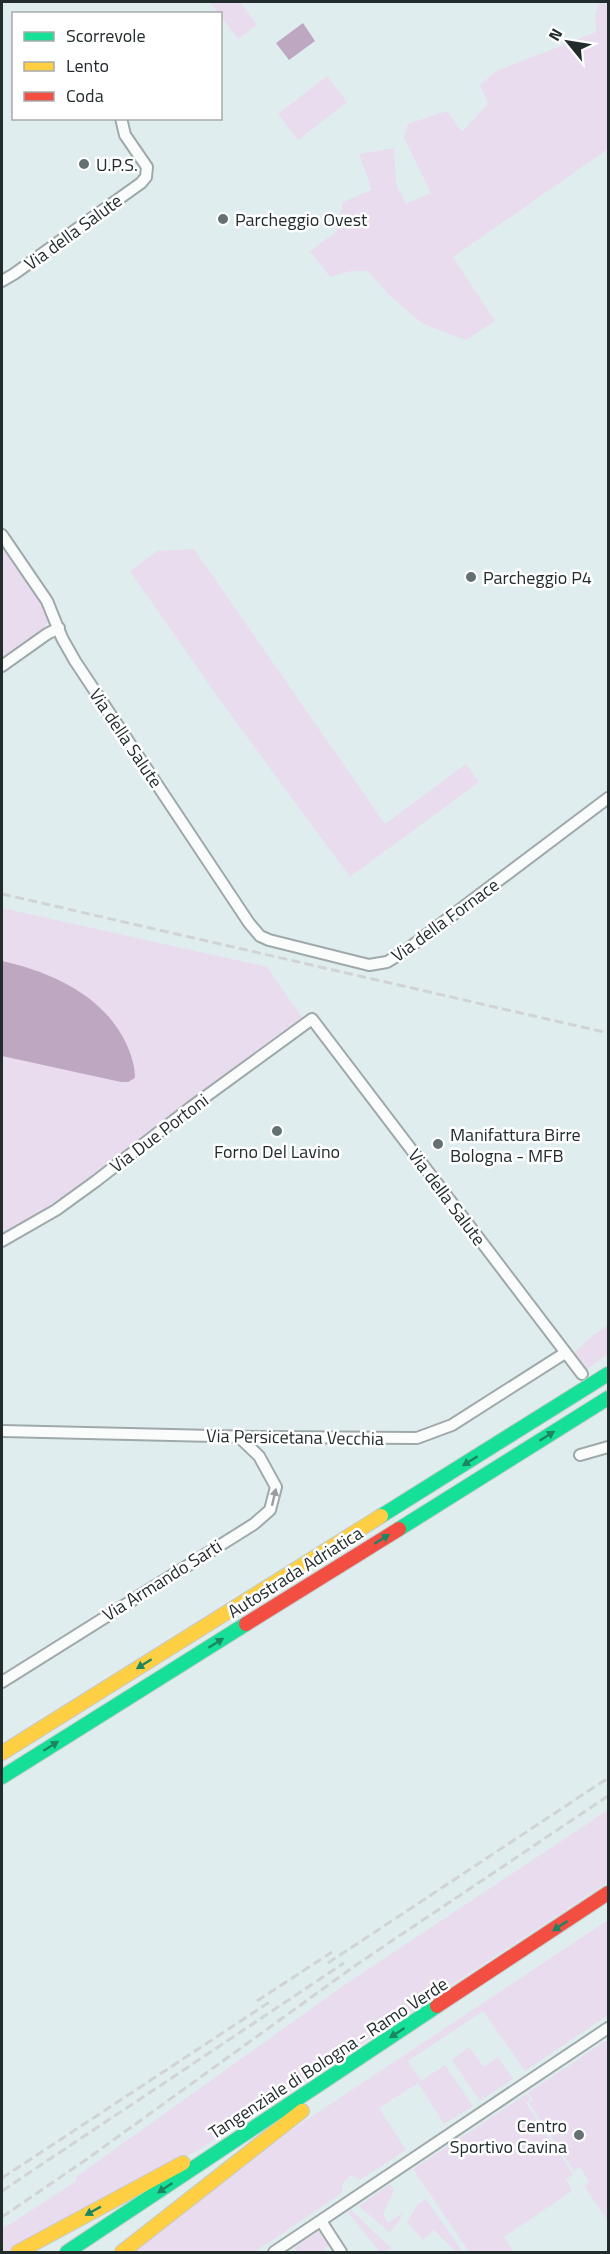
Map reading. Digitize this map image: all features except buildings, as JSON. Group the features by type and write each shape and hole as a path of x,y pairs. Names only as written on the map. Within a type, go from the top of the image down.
{"highway":[{"name":"Autostrada Adriatica","path":"2,1753 609,1374"},
{"name":"Autostrada Adriatica","path":"2,1777 609,1398"},
{"name":"Tangenziale di Bologna - Ramo Verde","path":"67,2253 609,1893"},
{"name":"Tangenziale di Bologna - Ramo Verde","path":"89,2253 609,1908"},
{"path":"18,2253 310,2091"},
{"path":"122,2253 302,2111"}],"street":[{"name":"Via della Salute","path":"2,281 141,183 146,177 147,167 125,135 121,120"},
{"name":"Via della Salute","path":"2,534 39,588 75,661 249,923 260,936"},
{"path":"2,666 59,628"},
{"name":"Via della Fornace","path":"260,936 282,944 369,965 387,962 405,951 609,798"},
{"name":"Via della Salute","path":"312,1019 582,1374"},
{"name":"Via Due Portoni","path":"2,1241 56,1209 96,1181 190,1108 312,1019"},
{"name":"Via Persicetana Vecchia","path":"2,1431 403,1439 430,1435 452,1425 565,1353"},
{"name":"Via Armando Sarti","path":"2,1682 254,1524 270,1510 276,1488 257,1454 239,1436"},
{"path":"257,1454 260,1437"},
{"path":"580,1455 609,1447"},
{"path":"274,2253 609,2028"},
{"path":"321,2221 341,2253"}],"shaded area":[{"path":"210,2 240,2 257,25 238,39 222,17 222,12 217,12"},
{"path":"599,2 608,2 608,149 453,257 495,321 466,340 423,324 389,295 368,271 351,271 330,277 310,251 336,232 343,202 372,190 359,154 394,148 396,184 406,204 431,193 404,138 408,124 447,111 462,132 488,104 480,85 495,72 596,32 595,16"},
{"path":"303,23 315,41 289,60 276,43"},
{"path":"327,76 347,102 298,140 278,114"},
{"path":"2,546 39,598 49,619 45,627 2,660"},
{"path":"194,549 385,824 466,764 479,782 350,877 222,703 130,571 157,551"},
{"path":"2,908 267,967 303,1019 95,1175 2,1236"},
{"path":"2,961 57,979 74,988 104,1011 126,1043 135,1078 128,1082 121,1082 2,1056"},
{"path":"608,1325 608,1354 586,1370 575,1352"},
{"path":"608,1810 608,1882 200,2149 7,2252 2,2252 2,2228 76,2181 76,2177 343,1986"},
{"path":"608,1920 608,2015 525,2071 483,2011 408,2061 421,2081 445,2065 473,2106 444,2124 418,2083 379,2108 406,2150 360,2180 351,2175 342,2184 342,2193 255,2252 132,2252 293,2129"},
{"name":"Centro Sportivo Cavina","path":"608,2039 608,2221 584,2186 589,2182 580,2167 574,2171 529,2103 533,2100 528,2093"},
{"path":"469,2047 484,2067 498,2057 513,2079 480,2101 452,2060"},
{"path":"527,2094 530,2099 526,2103 573,2174 566,2180 572,2191 504,2237 514,2252 469,2252 413,2169"},
{"path":"390,2184 394,2190 383,2214 388,2223 401,2214 402,2216 390,2233 359,2206"},
{"path":"426,2199 462,2251 456,2252 434,2230 423,2240 407,2222 418,2204"},
{"path":"351,2210 392,2249 380,2252 348,2212"},
{"path":"319,2231 329,2244 323,2252 299,2252 294,2248"}],"railway":[{"path":"2,894 608,1033"},
{"path":"328,1963 608,1778"},
{"path":"2,2217 87,2159 356,1965 608,1796"},
{"path":"257,2001 332,1952"},
{"path":"2,2191 344,1963"},
{"path":"2,2178 271,2001"}],"traffic: fast":[{"path":"381,1516 608,1374"},
{"path":"399,1529 608,1398"},
{"path":"2,1777 246,1624"},
{"path":"67,2252 437,2006"}],"traffic: slow":[{"path":"2,1753 381,1516"},
{"path":"122,2252 302,2111"},
{"path":"18,2252 183,2163"}],"traffic: jam":[{"path":"246,1624 399,1529"},
{"path":"437,2006 608,1893"}],"place":[{"name":"U.P.S.","path":"84,164"},
{"name":"Parcheggio Ovest","path":"223,219"},
{"name":"Parcheggio P4","path":"471,577"},
{"name":"Forno Del Lavino","path":"277,1131"},
{"name":"Manifattura Birre Bologna - MFB","path":"438,1144"},
{"name":"Centro Sportivo Cavina","path":"579,2135"}]}
